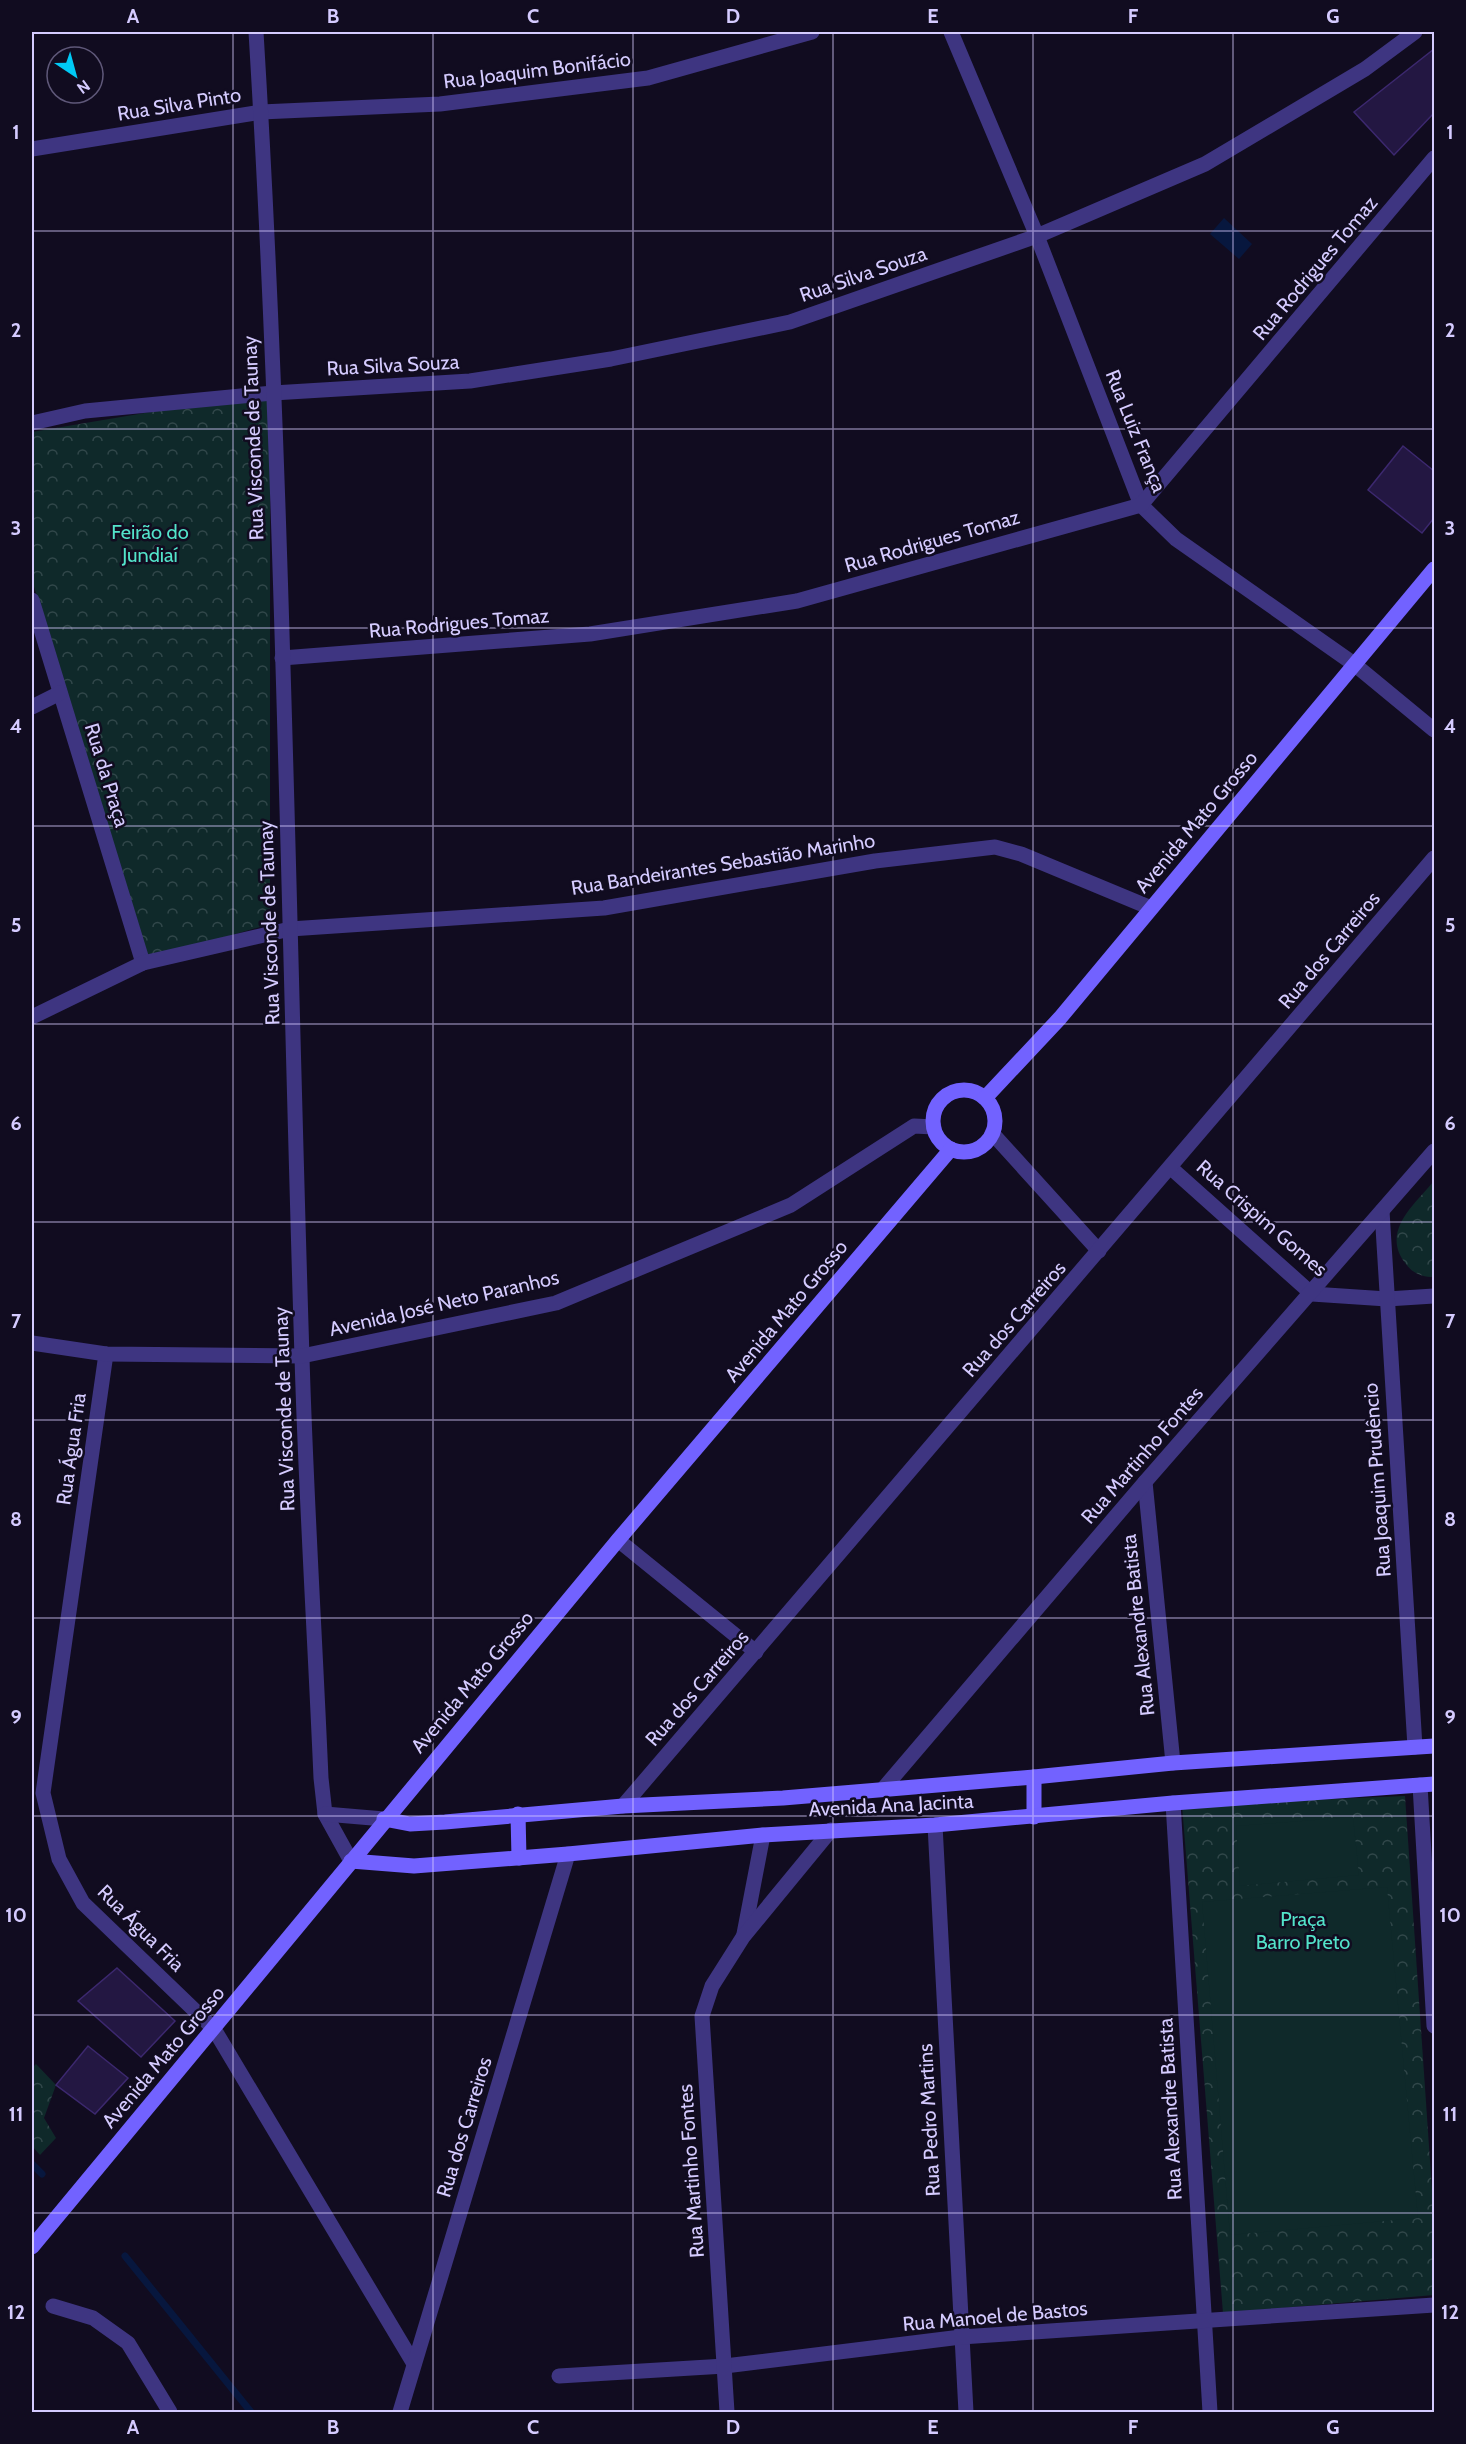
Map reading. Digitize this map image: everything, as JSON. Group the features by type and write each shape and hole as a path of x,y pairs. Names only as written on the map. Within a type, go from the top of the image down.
{"main road":[{"name":"Avenida Mato Grosso","path":"985,1098 1060,1018 1434,569"},
{"path":"968,1090 985,1098 991,1105 994,1115 992,1133 987,1142 970,1151 951,1149 937,1136 934,1127 933,1118 941,1100 949,1094 968,1090"},
{"name":"Avenida Mato Grosso","path":"32,2247 214,2029 384,1819 951,1149"},
{"name":"Avenida Ana Jacinta","path":"384,1819 410,1824 623,1806 783,1798 1034,1778 1173,1763 1434,1746"},
{"path":"1034,1778 1034,1817"},
{"name":"Avenida Ana Jacinta","path":"351,1861 414,1866 568,1854 763,1834 935,1825 1173,1803 1427,1784"},
{"path":"518,1814 519,1858"}],"street":[{"name":"Rua Visconde de Taunay","path":"256,32 273,393 302,1356 321,1778 325,1814 351,1861"},
{"name":"Rua Joaquim Bonifácio","path":"261,112 440,104 648,78 812,32"},
{"name":"Rua Luiz França","path":"951,32 1036,236 1141,505 1176,539 1354,664 1434,730"},
{"name":"Rua Silva Souza","path":"32,423 85,411 273,393 470,381 622,357 790,321 1036,236 1205,164 1365,69 1415,32"},
{"name":"Rua Silva Pinto","path":"32,149 261,112"},
{"name":"Rua Rodrigues Tomaz","path":"282,658 590,634 798,601 1141,505 1434,158"},
{"name":"Rua da Praça","path":"32,600 143,963"},
{"path":"32,707 60,693"},
{"name":"Rua Bandeirantes Sebastião Marinho","path":"32,1017 143,963 290,929 604,908 875,861 995,847 1022,854 1151,908"},
{"name":"Rua dos Carreiros","path":"623,1806 1434,858"},
{"name":"Avenida José Neto Paranhos","path":"32,1343 106,1353 302,1356 556,1302 791,1205 914,1126 934,1127"},
{"path":"992,1133 1100,1251"},
{"name":"Rua Martinho Fontes","path":"883,1789 1145,1482 1312,1294 1434,1151"},
{"name":"Rua Crispim Gomes","path":"1171,1168 1312,1294 1387,1299 1434,1296"},
{"name":"Rua Joaquim Prudêncio","path":"1382,1211 1415,1747"},
{"name":"Rua Água Fria","path":"106,1353 43,1793 59,1859 83,1903 214,2029 414,2364"},
{"name":"Rua Alexandre Batista","path":"1145,1482 1173,1763"},
{"path":"618,1540 756,1652"},
{"path":"1427,1784 1434,2026"},
{"name":"Rua Alexandre Batista","path":"1173,1803 1210,2412"},
{"path":"325,1814 384,1819"},
{"name":"Rua Pedro Martins","path":"935,1825 966,2412"},
{"name":"Rua Martinho Fontes","path":"727,2412 702,2016 712,1986 743,1937 831,1830"},
{"name":"Rua Martinho Fontes","path":"743,1937 763,1834"},
{"name":"Rua dos Carreiros","path":"400,2412 568,1854"},
{"name":"Rua Manoel de Bastos","path":"559,2376 725,2366 961,2337 1434,2305"},
{"path":"52,2306 93,2318 128,2343 170,2412"}],"green space":[{"name":"Feirão do Jundiaí","path":"270,392 270,924 146,960 32,580 32,432"},
{"path":"1434,1181 1434,1277 1418,1274 1412,1270 1399,1252 1397,1241 1398,1230 1409,1209"},
{"name":"Praça Barro Preto","path":"1405,1796 1434,2219 1434,2295 1223,2313 1182,1805"},
{"path":"1353,1817 1359,1875 1240,1886 1236,1826"},
{"path":"1387,1887 1418,2218 1230,2235 1202,1902"},
{"path":"36,2064 56,2085 44,2118 56,2138 40,2155 32,2146 32,2068"}],"water":[{"path":"1224,218 1252,244 1239,259 1210,234"}],"building":[{"path":"1434,49 1434,113 1394,155 1354,112"},
{"path":"1403,446 1434,471 1434,518 1422,533 1368,490"},
{"path":"117,1968 175,2021 141,2057 78,2001"},
{"path":"88,2046 128,2078 95,2114 56,2085"}],"waterway":[{"path":"32,2164 42,2174"},
{"path":"125,2256 251,2412"}]}
